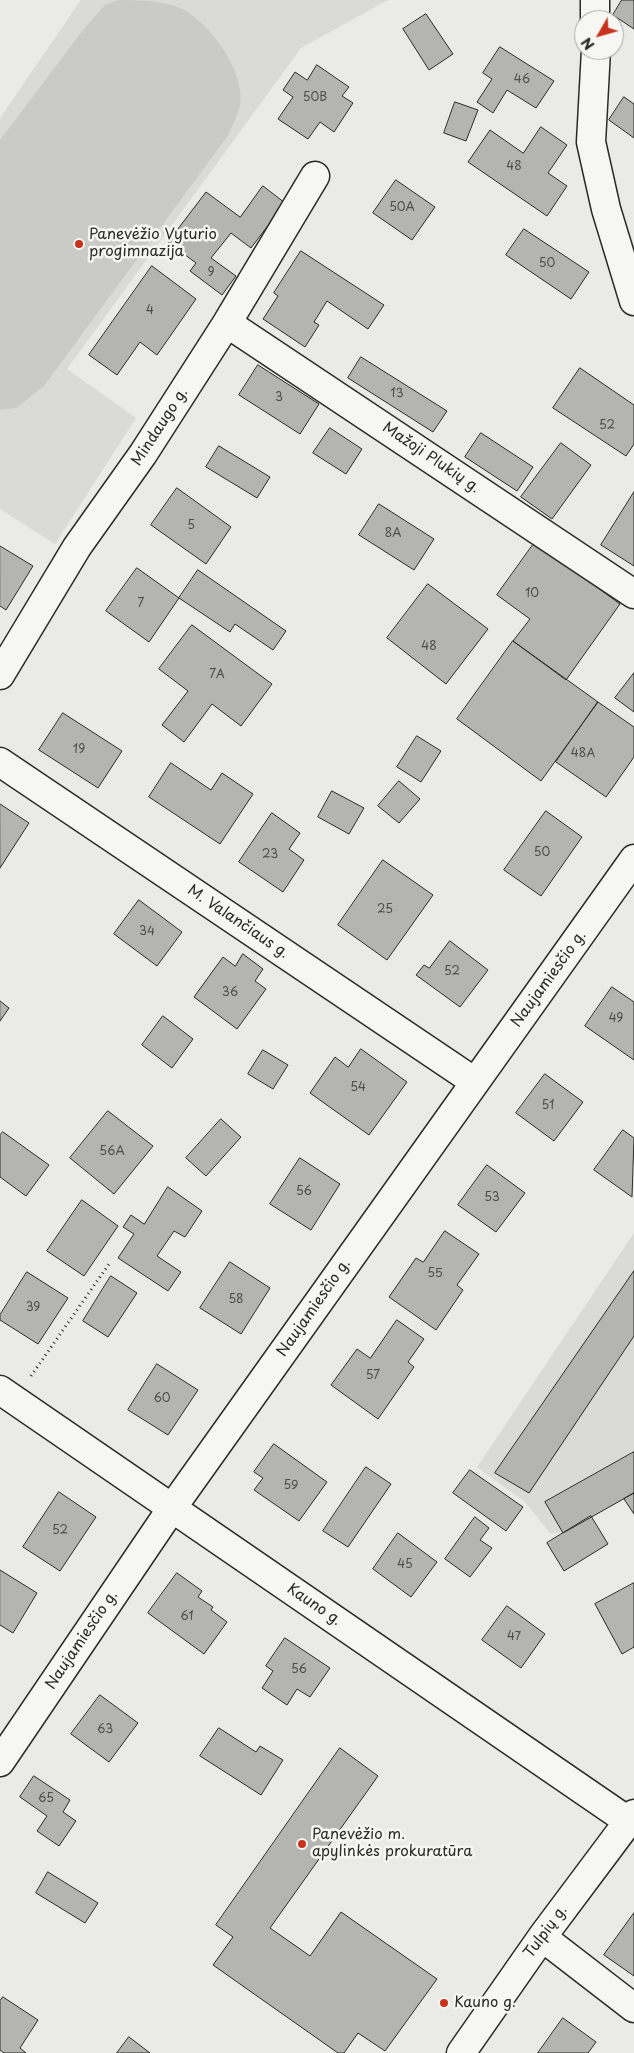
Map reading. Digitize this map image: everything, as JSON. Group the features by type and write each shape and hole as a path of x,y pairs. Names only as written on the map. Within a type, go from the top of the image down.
{"street":[{"path":"595,60 591,142 606,209 634,301"},
{"name":"Mindaugo g.","path":"0,675 77,547 143,454 227,323 315,176"},
{"name":"Mažoji Plukių g.","path":"227,323 634,594"},
{"name":"M. Valančiaus g.","path":"0,762 475,1082"},
{"name":"Naujamiesčio g.","path":"0,1762 172,1508 634,859"},
{"name":"Kauno g.","path":"7,1395 631,1817"},
{"name":"Tulpių g.","path":"461,2053 542,1937 631,1817"},
{"path":"542,1937 634,2008"}],"path":[{"path":"7,1395 109,1264"}],"shaded area":[{"name":"Panevėžio Vyturio progimnazija","path":"81,0 388,0 301,48 67,369 136,418 55,544 0,509 0,118"},
{"name":"Panevėžio Vyturio progimnazija","path":"119,0 150,1 172,5 180,8 202,24 223,49 231,63 240,92 239,109 229,134 44,386 16,408 0,410 0,140 83,30 105,5"},
{"path":"634,1233 634,1493 563,1533 550,1533 525,1502 477,1467"}],"building":[{"path":"622,0 634,0 634,29 624,22 624,10 616,10"},
{"path":"426,14 453,54 429,70 403,29"},
{"path":"500,47 554,81 536,108 507,90 493,113 477,102 492,79 483,73"},
{"path":"317,65 349,87 342,96 353,103 334,132 320,122 308,139 278,119 293,97 283,90 295,72 307,80"},
{"path":"624,97 634,104 634,138 609,120"},
{"path":"455,102 478,110 466,141 444,133"},
{"path":"541,127 567,145 548,173 567,186 547,216 468,162 490,130 523,153"},
{"path":"396,180 435,207 412,240 373,213"},
{"path":"263,186 285,203 251,248 231,233 211,258 236,276 222,295 190,271 196,263 168,242 206,192 240,217"},
{"path":"524,229 589,272 571,299 506,255"},
{"path":"301,251 384,305 368,329 327,301 314,322 319,325 305,347 263,319 278,296 274,293"},
{"path":"152,266 196,299 157,355 140,342 117,375 89,355"},
{"path":"361,357 447,411 433,432 348,378"},
{"path":"258,365 319,404 300,434 239,395"},
{"path":"580,368 634,405 634,444 626,456 553,408"},
{"path":"330,428 362,449 346,474 313,453"},
{"path":"481,433 533,467 517,491 465,457"},
{"path":"561,443 591,465 552,519 521,497"},
{"path":"219,446 270,477 257,498 206,467"},
{"path":"177,488 231,527 206,564 151,525"},
{"path":"634,492 634,566 601,545"},
{"path":"379,504 434,539 414,570 359,535"},
{"path":"535,542 620,604 566,680 513,641 530,619 497,595"},
{"path":"0,546 33,566 6,610 0,606"},
{"path":"137,568 179,598 149,642 106,611"},
{"path":"198,570 286,631 273,650 235,624 230,632 179,598"},
{"path":"428,584 488,629 446,684 387,638"},
{"path":"192,625 272,684 241,726 212,704 184,742 162,725 188,691 159,669"},
{"path":"513,641 598,702 541,781 457,719"},
{"path":"634,673 634,712 615,698"},
{"path":"598,702 634,727 634,757 606,797 556,762"},
{"path":"63,713 122,751 98,788 39,750"},
{"path":"417,736 441,751 421,782 397,767"},
{"path":"171,763 211,790 222,773 253,794 220,844 149,797"},
{"path":"399,781 420,799 399,823 378,806"},
{"path":"332,791 364,808 349,834 318,817"},
{"path":"0,804 29,823 0,868"},
{"path":"546,811 582,837 541,896 504,870"},
{"path":"272,813 300,833 289,849 304,860 283,892 239,862"},
{"path":"383,860 433,895 387,960 338,925"},
{"path":"139,900 182,932 157,966 114,934"},
{"path":"450,941 488,970 460,1007 416,975 424,965 429,968"},
{"path":"243,954 263,969 255,981 266,989 237,1029 194,997 223,957 235,966"},
{"path":"612,987 634,1002 634,1060 585,1026"},
{"path":"0,1001 9,1008 0,1021"},
{"path":"163,1016 193,1039 172,1068 142,1045"},
{"path":"361,1049 407,1082 369,1135 310,1093 335,1057 348,1067"},
{"path":"263,1050 288,1065 273,1089 248,1074"},
{"path":"545,1074 583,1102 554,1141 516,1113"},
{"path":"108,1111 153,1146 114,1194 70,1158"},
{"path":"221,1119 241,1137 206,1176 186,1158"},
{"path":"623,1130 634,1138 632,1197 594,1170"},
{"path":"3,1132 49,1165 26,1196 0,1177 0,1135"},
{"path":"300,1158 340,1184 311,1230 270,1204"},
{"path":"487,1165 525,1193 496,1232 458,1205"},
{"path":"168,1187 202,1211 185,1237 174,1231 157,1256 181,1272 168,1291 118,1258 134,1234 123,1227 131,1215 144,1224"},
{"path":"82,1200 118,1226 84,1276 47,1251"},
{"path":"445,1231 479,1254 457,1285 463,1290 436,1330 389,1297 416,1258 423,1262"},
{"path":"230,1262 270,1288 241,1334 200,1308"},
{"path":"634,1271 634,1336 529,1493 495,1473"},
{"path":"27,1272 68,1298 38,1344 0,1320 0,1315"},
{"path":"111,1276 137,1293 108,1337 83,1321"},
{"path":"397,1320 424,1339 408,1362 414,1367 378,1419 331,1385 357,1349 370,1358"},
{"path":"157,1364 198,1390 168,1435 128,1410"},
{"path":"274,1444 327,1482 299,1521 254,1490 263,1478 254,1472"},
{"path":"634,1452 634,1493 563,1533 545,1502"},
{"path":"366,1467 391,1484 348,1547 323,1531"},
{"path":"470,1470 523,1507 506,1531 453,1493"},
{"path":"59,1492 96,1517 60,1571 23,1547"},
{"path":"634,1493 634,1514 624,1499"},
{"path":"591,1516 608,1544 564,1571 547,1543"},
{"path":"475,1517 489,1528 480,1540 492,1548 470,1577 445,1559"},
{"path":"398,1533 437,1562 411,1597 373,1569"},
{"path":"0,1570 37,1593 13,1633 0,1625"},
{"path":"177,1573 202,1591 198,1597 213,1607 211,1610 227,1622 204,1654 148,1613"},
{"path":"634,1583 634,1647 622,1654 595,1604"},
{"path":"507,1606 545,1634 521,1668 482,1640"},
{"path":"285,1638 330,1668 310,1697 297,1689 287,1705 262,1688 273,1671 266,1666"},
{"path":"100,1695 138,1723 109,1762 71,1734"},
{"path":"219,1728 256,1752 260,1746 283,1760 261,1795 200,1756"},
{"name":"Panevėžio m. apylinkės prokuratūra","path":"340,1748 378,1776 270,1928 310,1956 341,1912 437,1979 385,2051 358,2033 344,2053 338,2053 213,1965 233,1937 216,1925"},
{"path":"34,1776 70,1800 63,1812 76,1821 59,1846 37,1831 47,1816 20,1797"},
{"path":"48,1872 98,1903 85,1923 36,1893"},
{"path":"634,1913 634,1976 604,1955"},
{"path":"3,1997 38,2020 20,2048 26,2053 4,2053 0,2050 0,2001"},
{"path":"563,2018 596,2042 588,2053 538,2053"},
{"path":"129,2037 150,2053 117,2053"}],"place":[{"name":"Panevėžio Vyturio progimnazija","path":"79,244"},
{"name":"Panevėžio m. apylinkės prokuratūra","path":"302,1844"},
{"name":"Kauno g.","path":"444,2003"}]}
